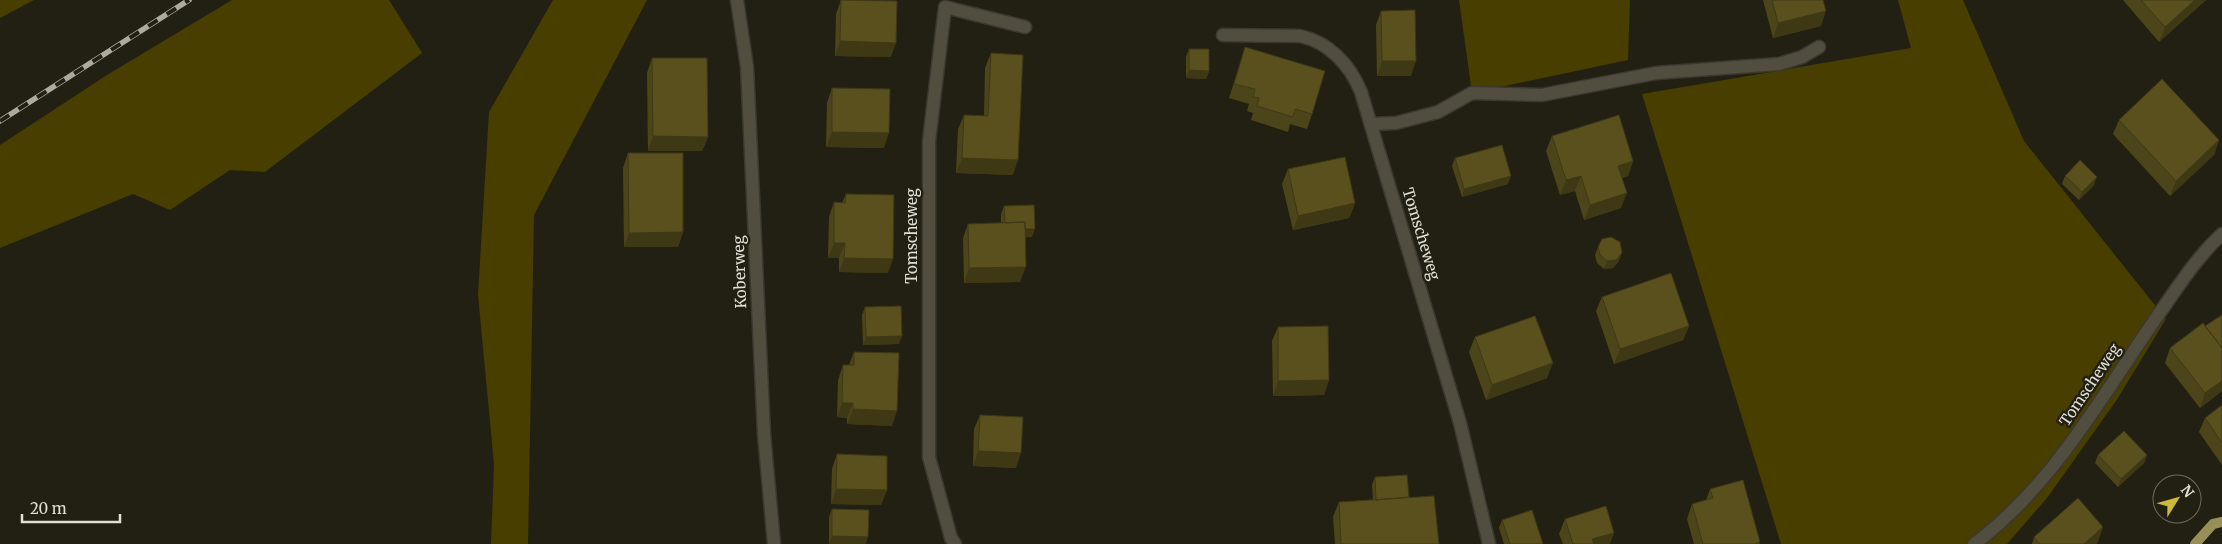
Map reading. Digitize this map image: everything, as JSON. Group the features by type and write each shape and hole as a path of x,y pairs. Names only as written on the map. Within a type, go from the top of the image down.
{"street":[{"name":"Koberweg","path":"737,0 747,67 764,434 774,544"},
{"name":"Tomscheweg","path":"955,544 951,538 929,457 929,141 945,7 1025,27"},
{"name":"Tomscheweg","path":"1223,35 1300,36 1323,44 1354,74 1371,124 1460,423 1489,544"},
{"path":"1371,124 1396,123 1438,112 1472,93 1542,95 1656,72 1780,64 1802,57 1819,47"},
{"name":"Tomscheweg","path":"1974,544 2001,524 2067,449 2175,291 2222,234"}],"shaded area":[{"path":"0,0 34,0 0,18"},
{"path":"232,0 389,0 422,53 265,172 230,170 170,210 133,194 0,248 0,145 107,75"},
{"path":"553,0 647,0 534,215 528,544 491,544 494,464 478,295 489,112"},
{"path":"1459,0 1630,0 1628,60 1472,93"},
{"path":"1898,0 1963,0 2024,141 2166,319 2116,401 2047,498 2007,544 1781,544 1642,94 1911,48"}],"building":[{"path":"841,0 897,1 896,43 840,41"},
{"path":"1772,0 1823,0 1826,11 1778,23"},
{"path":"2141,0 2195,0 2165,27"},
{"path":"1415,10 1416,61 1382,61 1381,11"},
{"path":"1245,47 1325,71 1312,114 1295,109 1293,117 1257,106 1259,98 1253,97 1255,89 1234,84"},
{"path":"1189,49 1209,49 1209,71 1189,70"},
{"path":"991,53 1023,55 1018,160 962,158 964,115 988,116"},
{"path":"652,58 707,58 708,137 653,136"},
{"path":"2162,79 2219,140 2176,181 2119,120"},
{"path":"832,88 890,89 889,133 832,132"},
{"path":"1619,115 1633,161 1618,166 1627,193 1590,205 1581,176 1566,180 1552,136"},
{"path":"1502,145 1511,176 1464,189 1455,158"},
{"path":"628,153 683,153 683,232 629,233"},
{"path":"1345,157 1355,203 1298,216 1288,169"},
{"path":"2080,160 2097,177 2082,192 2065,176"},
{"path":"846,194 894,195 893,259 844,258 845,243 834,243 834,202 845,203"},
{"path":"1034,205 1035,229 1025,229 1025,222 1005,223 1004,206"},
{"path":"1025,222 1026,267 969,268 968,224"},
{"path":"1611,237 1620,242 1622,253 1616,260 1607,261 1600,255 1598,247 1602,239"},
{"path":"1671,273 1689,326 1620,349 1602,297"},
{"path":"901,306 902,336 866,337 865,307"},
{"path":"2222,315 2222,348 2205,326"},
{"path":"1535,316 1553,363 1492,385 1475,337"},
{"path":"2203,323 2222,348 2222,381 2205,393 2170,348"},
{"path":"1328,326 1329,380 1278,381 1278,327"},
{"path":"854,352 899,353 897,411 853,409 853,403 842,403 843,365 854,365"},
{"path":"2222,405 2222,443 2205,418"},
{"path":"980,415 1023,417 1021,453 978,451"},
{"path":"2124,431 2147,455 2121,479 2098,455"},
{"path":"837,454 887,456 887,490 836,489"},
{"path":"1407,475 1409,497 1376,500 1375,477"},
{"path":"1743,480 1760,542 1755,544 1703,544 1692,504 1713,498 1710,489"},
{"path":"1434,496 1439,544 1341,544 1339,502"},
{"path":"2078,498 2103,527 2084,544 2040,544 2034,537"},
{"path":"1606,506 1614,533 1592,539 1594,544 1573,544 1565,519"},
{"path":"832,509 869,510 868,537 832,536"},
{"path":"1532,510 1543,544 1510,544 1502,520"}],"waterway":[{"path":"2195,544 2213,524 2222,522"}],"railway":[{"path":"0,121 189,0"}]}
